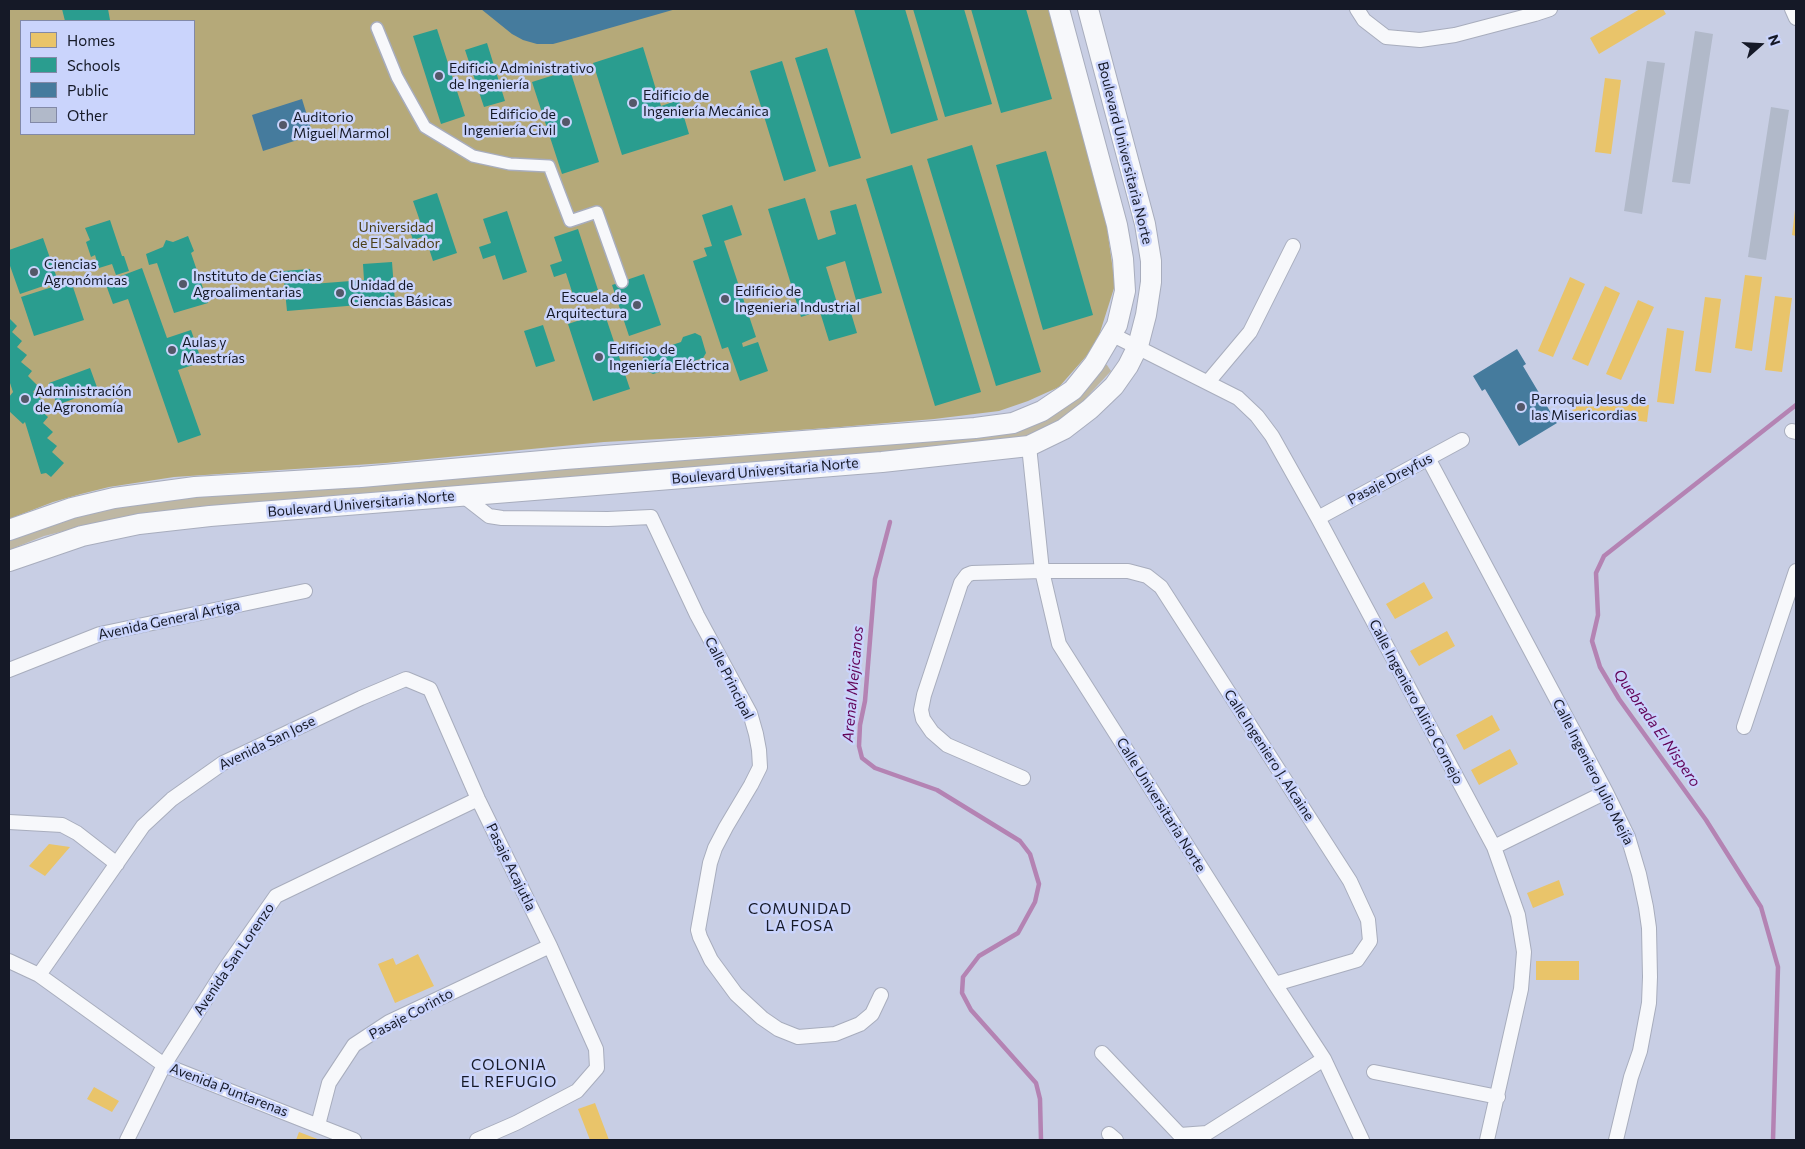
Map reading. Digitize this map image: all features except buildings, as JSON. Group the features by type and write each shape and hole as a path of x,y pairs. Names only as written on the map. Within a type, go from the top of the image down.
{"main road":[{"name":"Boulevard Universitaria Norte","path":"9,530 72,508 133,495 195,487 361,477 993,426 1014,423 1027,418 1058,402 1084,378 1113,335 1124,302 1125,291 1121,244 1059,9"},
{"name":"Boulevard Universitaria Norte","path":"9,561 82,536 139,524 462,495 882,462 1029,446 1064,429 1090,409 1114,386 1128,366 1138,346 1146,316 1151,282 1151,260 1147,233 1088,9"}],"street":[{"path":"1356,9 1364,20 1386,37 1420,40 1455,35 1550,9"},
{"path":"1792,9 1796,18"},
{"path":"377,28 397,77 425,127 473,156 510,164 549,166 570,221 597,212 622,282"},
{"path":"1208,382 1250,332 1293,246"},
{"name":"Calle Ingeniero Alirio Cornejo","path":"1113,335 1238,398 1257,416 1272,436 1318,518 1494,847 1518,915 1524,952 1521,989 1487,1140"},
{"name":"Pasaje Dreyfus","path":"1318,518 1462,440"},
{"name":"Calle Universitaria Norte","path":"1029,446 1042,571 1059,644 1274,984 1324,1059 1362,1140"},
{"name":"Calle Ingeniero Julio Mejía","path":"1428,458 1606,792 1628,837 1639,874 1646,907 1650,977 1649,1003 1640,1051 1631,1077 1616,1140"},
{"name":"Calle Principal","path":"462,495 489,516 502,518 608,519 651,517 696,614 750,713 756,734 760,767 715,848 710,863 698,930 711,960 736,994 762,1018 778,1029 798,1037 835,1034 860,1024 872,1014 882,994"},
{"name":"Calle Ingeniero J. Alcaine","path":"1023,778 947,745 932,732 923,719 920,710 962,583 967,575 972,573 1128,571 1147,576 1161,587 1350,881 1368,920 1370,941 1357,960 1274,984"},
{"path":"1744,726 1796,571"},
{"name":"Avenida General Artiga","path":"9,670 100,634 305,591"},
{"name":"Pasaje Acajutla","path":"406,679 430,689 478,799 550,946 596,1049 597,1068 577,1091 516,1124 477,1140"},
{"name":"Avenida San Jose","path":"38,975 143,826 172,799 223,763 361,698 406,679"},
{"path":"1494,847 1606,792"},
{"name":"Avenida San Lorenzo","path":"127,1140 164,1065 225,969 276,896 478,799"},
{"path":"9,822 62,825 77,833 117,864"},
{"name":"Pasaje Corinto","path":"318,1125 329,1083 354,1045 389,1022 550,946"},
{"name":"Avenida Puntarenas","path":"9,961 38,975 164,1065 354,1140"},
{"path":"1102,1052 1180,1135 1207,1133 1324,1059"},
{"path":"1374,1072 1498,1097"}],"shaded area":[{"path":"1103,363 1111,371 1069,416 1027,437 1003,442 144,513 44,536 9,550 9,537 91,512 162,500 994,432"}],"green space":[{"name":"Universidad de El Salvador","path":"9,9 1049,9 1105,213 1115,285 1096,345 1059,387 999,411 934,419 716,436 604,442 386,463 174,477 109,487 53,502 9,519"}],"waterway":[{"name":"Quebrada El Nispero","path":"1773,1140 1778,967 1761,907 1706,820 1619,699 1600,667 1592,641 1598,615 1596,573 1604,556 1796,405"},
{"name":"Arenal Mejicanos","path":"890,522 875,579 865,701 860,725 859,746 862,758 875,768 937,790 1020,841 1030,854 1039,884 1035,902 1018,933 979,956 963,977 962,993 971,1010 1036,1083 1040,1099 1041,1140"}],"place":[{"name":"Edificio Administrativo de Ingeniería","path":"439,76"},
{"name":"Edificio de Ingeniería Mecánica","path":"633,103"},
{"name":"Edificio de Ingeniería Civil","path":"566,122"},
{"name":"Auditorio Miguel Marmol","path":"283,125"},
{"name":"Ciencias Agronómicas","path":"34,272"},
{"name":"Instituto de Ciencias Agroalimentarias","path":"183,284"},
{"name":"Unidad de Ciencias Básicas","path":"340,293"},
{"name":"Edificio de Ingenieria Industrial","path":"725,299"},
{"name":"Escuela de Arquitectura","path":"637,305"},
{"name":"Aulas y Maestrías","path":"172,350"},
{"name":"Edificio de Ingeniería Eléctrica","path":"599,357"},
{"name":"Administración de Agronomía","path":"25,399"},
{"name":"Parroquia Jesus de las Misericordias","path":"1521,407"}],"district":[{"name":"COMUNIDAD LA FOSA","path":"800,918"},
{"name":"COLONIA EL REFUGIO","path":"509,1074"}]}
